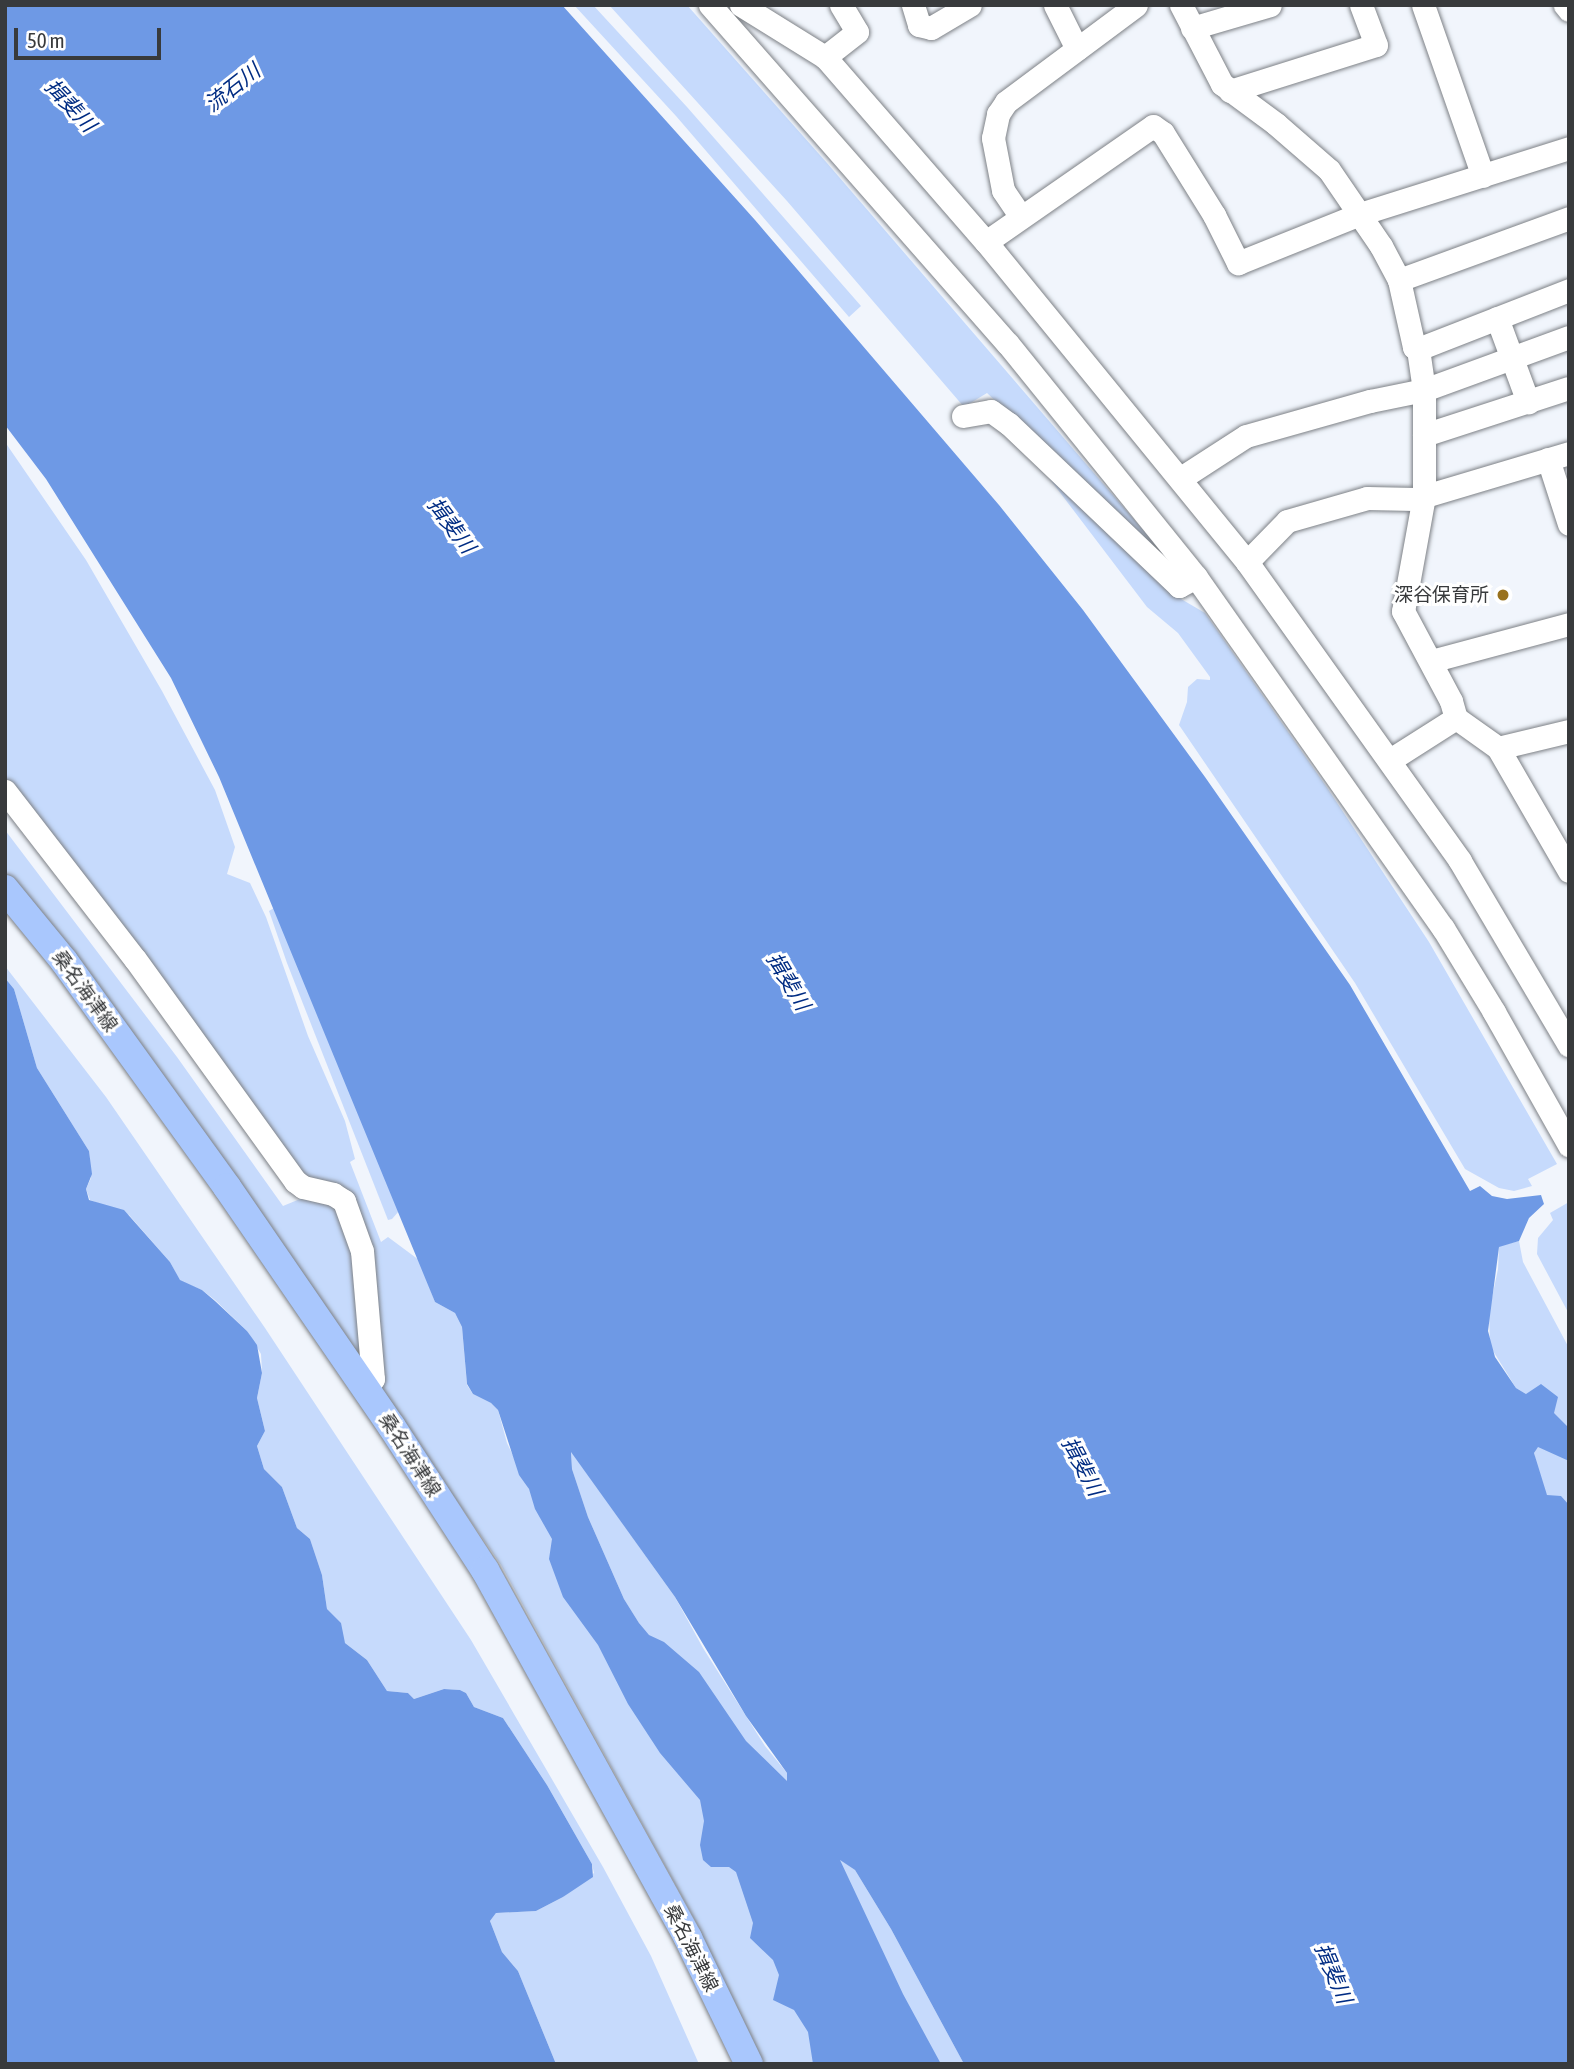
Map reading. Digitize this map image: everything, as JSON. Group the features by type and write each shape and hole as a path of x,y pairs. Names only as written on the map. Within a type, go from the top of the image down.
{"main road":[{"name":"桑名海津線","path":"5,889 72,973 365,1387 485,1570 688,1938 749,2064"}],"street":[{"path":"710,5 1008,344 1196,577 1443,928 1569,1145"},
{"path":"741,5 825,57 986,242 1181,478 1247,562 1390,760 1486,903 1569,1045"},
{"path":"825,57 857,32 841,5"},
{"path":"913,5 919,25 932,28 970,5"},
{"path":"1055,5 1077,49"},
{"path":"1021,217 1003,190 993,138 994,124 1006,102 1136,5"},
{"path":"1181,5 1222,84 1329,170 1360,214 1399,280 1413,347 1418,349 1569,290"},
{"path":"1192,28 1270,5"},
{"path":"1230,90 1376,45 1361,5"},
{"path":"1423,5 1483,176"},
{"path":"1565,5 1569,10"},
{"path":"986,242 1153,126 1163,133 1214,215 1238,263 1360,214 1569,148"},
{"path":"1399,280 1569,218"},
{"path":"1497,318 1528,402"},
{"path":"1181,478 1246,436 1370,401 1424,390 1569,337"},
{"path":"1418,349 1424,390 1424,496 1403,611 1451,701 1455,718 1498,748 1569,871"},
{"path":"1424,435 1569,388"},
{"path":"963,416 990,411 1009,424 1179,586 1196,577"},
{"path":"1247,562 1287,521 1367,498 1415,499 1558,456 1569,524"},
{"path":"1431,661 1569,624"},
{"path":"1390,760 1455,718"},
{"path":"1498,748 1569,731"},
{"path":"5,791 135,959 295,1181 303,1187 344,1200 362,1251 373,1379 365,1387"}],"shaded area":[{"path":"574,5 593,5 687,107 861,306 849,317 676,116"},
{"path":"609,5 687,5 827,163 1168,559 1164,562 987,393 964,407 787,201"},
{"path":"1017,436 1176,596 1205,613 1326,786 1429,942 1557,1164 1528,1179 1532,1186 1514,1191 1499,1188 1465,1169 1355,983 1179,725 1187,702 1188,687 1197,679 1210,680 1210,677 1178,633 1147,607"},
{"path":"5,442 86,560 162,691 215,790 235,847 227,874 250,883 266,917 308,1036 345,1121 355,1159 350,1162 381,1242 388,1237 419,1260 435,1302 455,1313 462,1327 467,1385 473,1394 491,1403 498,1410 507,1443 529,1489 719,1814 838,2064 762,2064 697,1924 501,1565 398,1415 72,957 5,874 5,830 177,1057 283,1206 300,1199 302,1180 5,780"},
{"path":"274,908 399,1211 392,1219 388,1220 287,963 269,911"},
{"path":"5,966 106,1097 265,1328 471,1640 603,1867 651,1956 699,2064 556,2064 518,1971 502,1952 490,1921 496,1913 536,1911 563,1897 594,1873 592,1864 547,1785 503,1718 474,1707 466,1693 460,1690 444,1689 414,1699 408,1693 387,1691 367,1660 345,1643 327,1609 322,1575 310,1539 297,1528 282,1487 264,1469 257,1446 265,1431 257,1398 262,1373 261,1354 247,1331 215,1300 202,1290 180,1281 170,1262 129,1215 90,1200 86,1189 91,1178 89,1151 37,1068 14,989 5,978"},
{"path":"1569,1202 1569,1314 1537,1254 1538,1238 1553,1220 1550,1213"},
{"path":"1519,1241 1523,1262 1569,1348 1569,1505 1547,1495 1542,1488 1526,1394 1516,1388 1490,1346 1489,1312 1498,1269 1499,1246"},
{"path":"571,1451 675,1597 703,1648 765,1746 787,1773 839,1859 855,1870 891,1929 964,2064 922,2064 639,1623 624,1599 588,1517 572,1469"}],"water":[{"path":"5,5 562,5 755,220 999,505 1083,610 1205,777 1350,985 1470,1191 1480,1186 1492,1196 1507,1199 1541,1195 1544,1204 1529,1218 1519,1241 1499,1247 1488,1331 1495,1357 1516,1388 1526,1394 1541,1384 1558,1397 1554,1413 1569,1428 1569,1461 1538,1447 1534,1453 1547,1495 1561,1496 1569,1505 1569,2064 964,2064 891,1929 855,1870 840,1860 903,1994 941,2064 813,2064 808,2032 794,2010 773,2000 779,1975 773,1960 750,1938 753,1923 736,1872 729,1867 711,1867 703,1860 700,1845 704,1821 700,1800 660,1753 628,1704 598,1645 563,1597 549,1559 552,1539 535,1509 529,1489 519,1475 498,1410 491,1403 473,1394 467,1384 462,1327 455,1313 435,1302 219,777 171,678 46,479 5,425","holes":["571,1452 675,1597 746,1716 787,1773 787,1781 746,1741 699,1672 664,1642 649,1635 639,1623 624,1599 588,1517 572,1469"]},
{"path":"5,978 14,989 37,1068 89,1151 92,1174 86,1189 89,1200 124,1210 170,1262 180,1280 202,1290 247,1331 257,1345 262,1373 257,1398 265,1431 257,1446 264,1469 282,1487 297,1528 310,1539 322,1575 327,1609 341,1623 345,1643 367,1660 387,1691 408,1693 414,1699 444,1689 460,1690 466,1693 474,1707 503,1718 547,1785 592,1864 593,1877 563,1897 536,1911 496,1913 490,1921 502,1952 518,1971 556,2064 5,2064"}],"place":[{"name":"深谷保育所","path":"1503,595"}],"water label":[{"name":"流石川","path":"232,87"},
{"name":"揖斐川","path":"71,105"},
{"name":"揖斐川","path":"452,525"},
{"name":"揖斐川","path":"789,981"},
{"name":"揖斐川","path":"1083,1466"},
{"name":"揖斐川","path":"1334,1973"}]}
